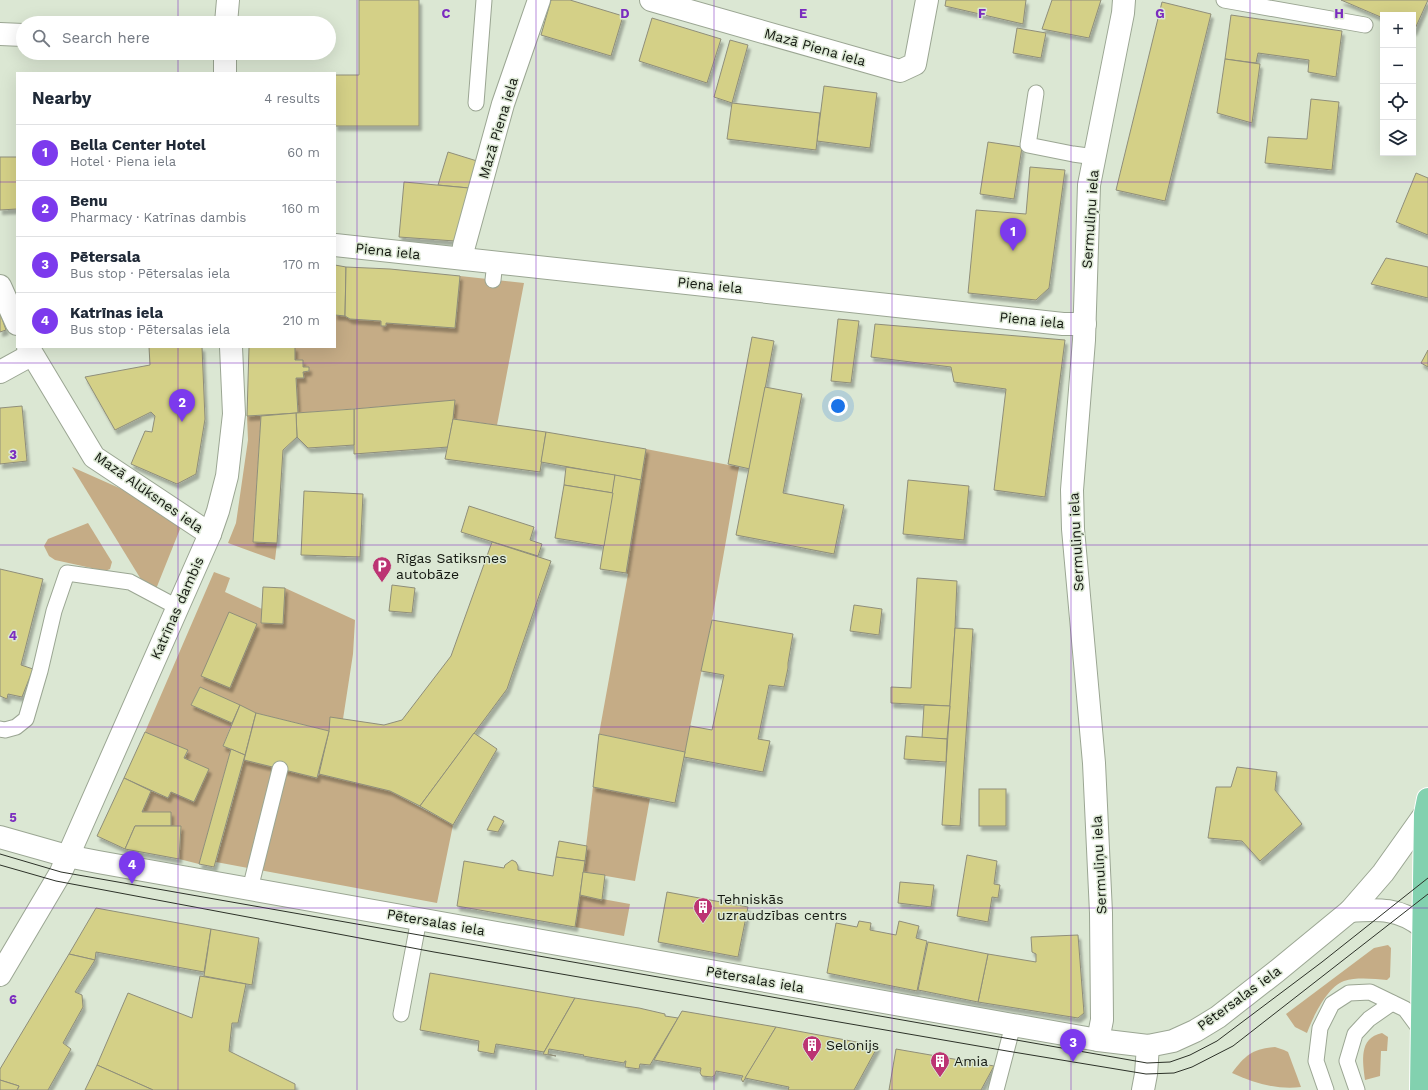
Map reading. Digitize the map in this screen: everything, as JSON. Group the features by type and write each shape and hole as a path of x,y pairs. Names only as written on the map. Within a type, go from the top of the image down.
{"main road":[{"path":"1421,1090 1423,927 1427,806"}],"street":[{"path":"227,16 228,0"},
{"name":"Mazā Piena iela","path":"462,258 503,104 539,0"},
{"name":"Mazā Piena iela","path":"651,0 900,71 915,64 927,0"},
{"name":"Sermuliņu iela","path":"1098,1040 1102,1020 1101,913 1094,763 1073,528 1072,490 1085,324 1089,185 1123,13 1124,0"},
{"path":"0,34 16,35"},
{"path":"225,60 225,72"},
{"name":"Piena iela","path":"336,245 462,258 494,271 1063,324 1085,324"},
{"path":"0,286 16,322"},
{"name":"Katrīnas dambis","path":"0,975 56,881 176,607 210,534 218,511 226,476 234,414 231,348"},
{"path":"0,372 29,351"},
{"name":"Mazā Alūksnes iela","path":"29,351 94,457 210,534"},
{"name":"Pētersalas iela","path":"0,837 67,856 1098,1040 1148,1046 1173,1041 1218,1017 1285,965 1350,910 1383,872 1427,806"},
{"path":"1350,910 1388,910 1403,914 1423,927"},
{"path":"1143,1090 1147,1069 1148,1046"}],"lane":[{"path":"476,103 484,0"},
{"path":"1224,0 1365,25"},
{"path":"1036,93 1028,145 1095,157"},
{"path":"0,729 5,730 16,727 26,719 40,671 54,611 67,573 130,582 176,607"},
{"path":"250,889 280,769"},
{"path":"401,1014 419,919"},
{"path":"1326,1090 1316,1061 1320,1028 1332,1004 1349,993 1370,992 1405,1009 1422,1032"},
{"path":"1357,1090 1347,1062 1355,1034 1369,1019 1392,1003"},
{"path":"996,1090 1013,1025"}],"shaded area":[{"path":"460,276 524,283 497,425 453,419 441,402 298,413 296,378 304,378 303,372 309,371 309,367 303,367 303,360 295,360 295,348 336,348 336,315 345,316 351,319 381,321 381,326 386,326 386,323 454,328"},
{"path":"247,416 261,416 253,542 277,543 275,560 228,543 236,523 248,440"},
{"path":"646,449 739,467 712,620 685,752 599,734 628,574 626,573"},
{"path":"72,467 162,507 178,522 180,529 156,589 142,581"},
{"path":"88,523 112,562 110,569 105,571 55,560 49,556 44,546 48,539"},
{"path":"214,572 230,578 225,592 262,609 261,623 283,624 285,588 355,620 353,654 343,719 329,731 256,713 200,687 191,705 232,723 223,746 231,749 199,864 179,859 181,826 171,826 171,812 142,812 151,791 168,798 188,751 145,732"},
{"path":"244,760 317,778 319,774 390,791 453,825 437,903 216,862"},
{"path":"593,787 650,798 635,881 583,872"},
{"path":"580,895 630,904 624,936 575,927"},
{"path":"1388,945 1391,948 1390,977 1387,980 1360,979 1344,981 1338,984 1321,1003 1307,1033 1295,1027 1286,1014 1374,948"},
{"path":"1382,1033 1388,1037 1387,1051 1381,1051 1380,1076 1365,1080 1363,1059 1366,1045 1374,1036"},
{"path":"1275,1047 1288,1052 1301,1087 1274,1087 1249,1080 1232,1073 1250,1054 1261,1049"}],"building":[{"path":"359,0 419,0 419,126 336,126 336,75 359,75"},
{"path":"551,0 570,0 623,16 611,56 541,35"},
{"path":"946,0 1026,0 1023,24 945,6"},
{"path":"1052,0 1101,0 1089,38 1042,29"},
{"path":"1341,0 1428,0 1416,27 1416,12 1380,12 1380,17"},
{"path":"1162,2 1211,14 1165,201 1116,190"},
{"path":"1231,15 1342,31 1336,77 1308,72 1309,60 1258,53 1256,63 1225,59"},
{"path":"652,18 721,39 707,83 639,61"},
{"path":"1017,28 1046,33 1041,58 1013,53"},
{"path":"730,40 748,45 732,103 714,97"},
{"path":"1225,59 1260,64 1252,123 1217,113"},
{"path":"824,86 877,93 870,148 817,141"},
{"path":"1311,99 1339,102 1332,170 1265,163 1268,137 1307,139"},
{"path":"732,103 820,113 816,150 727,139"},
{"path":"988,142 1022,147 1014,199 980,194"},
{"path":"448,152 477,161 469,188 438,185"},
{"path":"0,157 16,157 16,209 0,210"},
{"path":"1030,167 1065,170 1049,288 1036,300 968,293 976,210 1026,214"},
{"path":"1416,173 1428,178 1428,235 1396,222"},
{"path":"404,182 469,188 455,241 399,237"},
{"path":"1386,258 1428,267 1428,298 1371,284"},
{"path":"336,265 346,267 345,316 336,315"},
{"path":"346,267 390,269 460,276 455,328 386,323 386,326 381,326 381,321 350,319 345,316"},
{"path":"0,313 6,330 0,332"},
{"path":"838,319 859,321 851,383 831,381"},
{"path":"875,324 1065,340 1045,497 994,490 1006,389 954,382 951,367 871,357"},
{"path":"752,337 774,341 750,469 728,464"},
{"path":"149,348 202,348 205,419 196,474 177,484 131,464 145,431 152,432 155,416 151,412 115,430 85,377 150,365"},
{"path":"249,348 295,348 295,360 303,360 303,367 309,367 309,371 303,372 304,378 296,378 298,413 247,416"},
{"path":"1428,350 1428,367 1421,363"},
{"path":"765,387 802,394 783,493 844,505 834,554 736,535"},
{"path":"455,400 448,447 354,454 354,409"},
{"path":"22,406 27,461 0,464 0,408"},
{"path":"354,409 354,445 308,448 297,437 296,413"},
{"path":"296,413 297,437 283,450 277,543 253,542 261,416"},
{"path":"453,419 546,432 540,472 445,459"},
{"path":"546,432 646,449 641,480 541,462"},
{"path":"566,467 615,475 613,493 564,485"},
{"path":"615,475 641,480 626,573 600,569"},
{"path":"908,480 969,486 964,540 903,534"},
{"path":"564,485 613,493 604,546 555,538"},
{"path":"304,491 363,494 360,557 301,555"},
{"path":"469,506 534,527 530,540 542,544 538,556 461,532"},
{"path":"492,542 551,561 507,689 420,806 390,791 319,774 329,731 330,717 384,725 402,720 451,656"},
{"path":"0,569 43,579 21,665 33,669 22,697 8,694 7,699 0,696"},
{"path":"917,578 957,581 950,706 891,703 891,687 911,688"},
{"path":"392,585 415,588 412,613 389,611"},
{"path":"263,587 285,588 283,624 261,623"},
{"path":"854,605 882,609 879,635 850,631"},
{"path":"229,612 257,624 230,688 201,676"},
{"path":"712,620 793,634 784,687 769,685 758,739 770,741 763,772 684,757 690,726 712,730 724,675 701,671"},
{"path":"955,628 973,629 960,826 942,825"},
{"path":"200,687 240,705 232,723 191,705"},
{"path":"240,705 256,713 245,755 223,746"},
{"path":"924,705 950,706 947,739 922,738"},
{"path":"256,713 329,731 317,778 244,760"},
{"path":"145,732 188,750 184,758 209,769 194,802 171,792 168,798 124,778"},
{"path":"474,733 497,749 453,825 420,806"},
{"path":"599,734 685,752 675,803 593,787"},
{"path":"906,736 947,739 946,762 904,759"},
{"path":"231,749 245,755 214,867 199,864"},
{"path":"1237,767 1277,772 1275,790 1302,824 1260,861 1242,841 1208,838 1216,787 1231,787"},
{"path":"124,778 151,791 142,812 171,812 171,826 135,826 125,849 97,836"},
{"path":"979,789 1006,789 1006,826 979,826"},
{"path":"494,816 504,821 498,832 487,830"},
{"path":"135,826 181,826 179,859 125,849"},
{"path":"559,841 587,846 585,861 556,857"},
{"path":"967,855 997,861 994,884 1000,885 998,898 992,897 988,922 957,916"},
{"path":"556,857 585,861 575,927 457,906 464,861 504,868 505,865 512,860 516,862 518,870 553,876"},
{"path":"583,872 605,875 602,900 580,895"},
{"path":"900,882 934,885 931,907 898,903"},
{"name":"Tehniskās uzraudzības centrs","path":"667,892 748,907 738,957 658,942"},
{"path":"96,908 211,929 204,972 96,952 95,960 69,954"},
{"path":"859,921 871,923 870,930 896,935 899,921 919,926 916,938 927,941 917,991 827,973 836,923 857,927"},
{"path":"211,929 259,938 252,985 204,976"},
{"path":"1078,935 1084,1013 1078,1018 978,1002 988,954 1036,962 1036,954 1032,952 1031,937"},
{"path":"928,942 988,954 978,1002 918,990"},
{"path":"69,954 95,960 75,992 82,995 83,1007 63,1043 71,1049 48,1090 17,1090 19,1086 0,1080 0,1069"},
{"path":"430,973 575,998 544,1052 496,1044 494,1054 478,1051 479,1041 420,1030"},
{"path":"200,976 246,984 238,1023 232,1023 229,1051 295,1084 295,1090 153,1090 97,1065 128,993 192,1018"},
{"path":"575,998 639,1008 665,1014 665,1016 678,1018 650,1065 640,1064 639,1069 625,1067 626,1061 624,1063 549,1049 548,1054 556,1056 543,1054"},
{"path":"682,1011 776,1027 743,1082 741,1079 743,1076 716,1071 715,1075 712,1077 702,1076 700,1073 701,1068 654,1060"},
{"name":"Selonijs","path":"776,1027 878,1046 854,1090 788,1090 789,1087 745,1078"},
{"name":"Amia","path":"896,1049 994,1066 981,1090 889,1090"},
{"path":"97,1065 153,1090 85,1090"},
{"path":"0,1080 19,1086 17,1090 0,1090"}],"tram line":[{"path":"0,854 61,872 1147,1063 1170,1062 1190,1055 1217,1041 1322,962 1428,878"},
{"path":"0,865 56,881 434,952 1146,1074 1174,1073 1192,1067 1233,1046 1428,894"}],"place":[{"name":"Bella Center Hotel","path":"1013,251"},
{"name":"Benu","path":"182,422"},
{"name":"Rīgas Satiksmes autobāze","path":"382,583"},
{"name":"Katrīnas iela","path":"132,884"},
{"name":"Tehniskās uzraudzības centrs","path":"703,924"},
{"name":"Selonijs","path":"812,1062"},
{"name":"Pētersala","path":"1073,1062"},
{"name":"Amia","path":"940,1078"}]}
